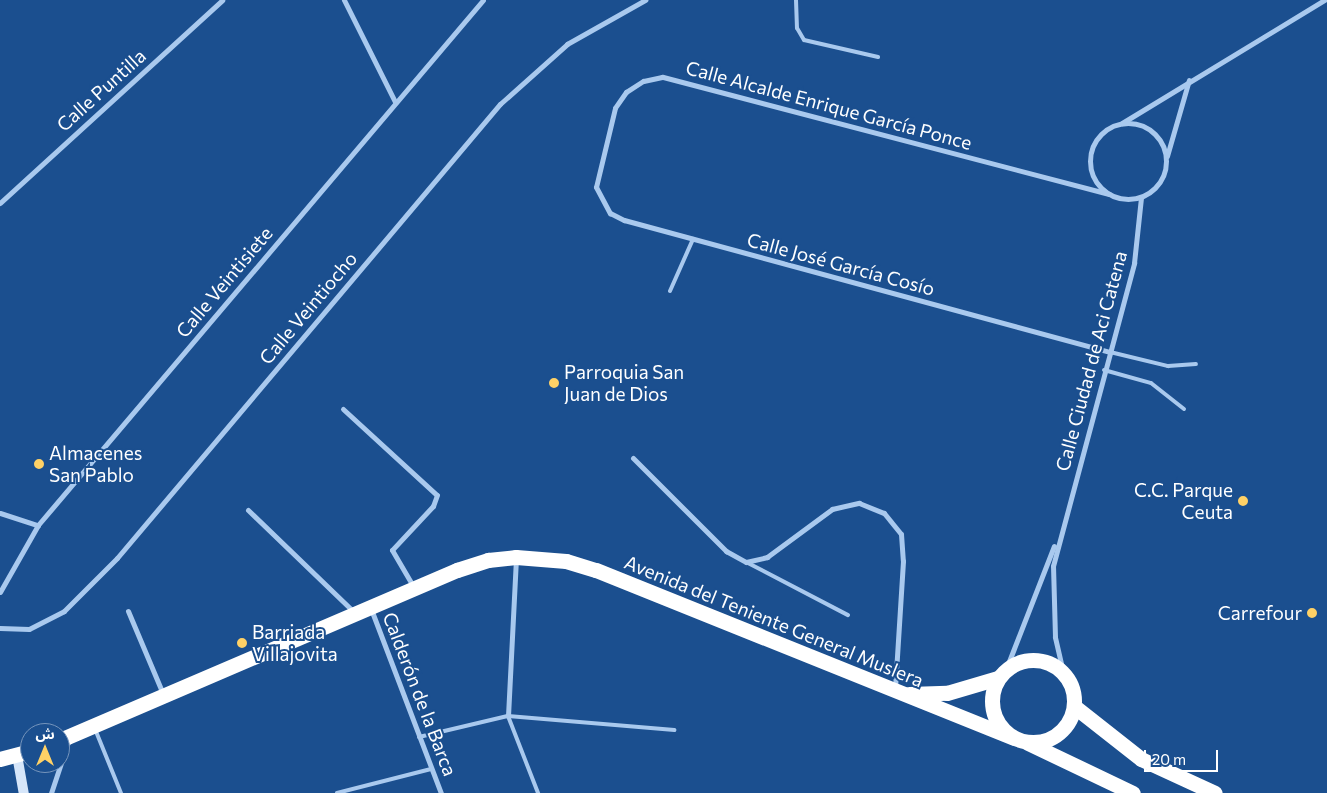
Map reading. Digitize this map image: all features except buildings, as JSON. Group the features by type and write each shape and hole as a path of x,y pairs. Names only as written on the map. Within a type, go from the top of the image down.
{"highway":[{"name":"Avenida del Teniente General Muslera","path":"70,736 414,588 488,560 516,557 566,561 596,570 894,692 1020,740 1133,793"},
{"path":"894,692 947,693 1002,674 1029,659 1053,664 1071,682 1075,707 1063,730 1052,738 1020,740 1003,730 993,712 993,691 1002,674"},
{"path":"1075,707 1141,759 1215,793"},
{"path":"0,759 20,754"}],"street":[{"name":"Calle Puntilla","path":"0,203 222,0"},
{"path":"344,0 395,102"},
{"name":"Calle Veintisiete","path":"0,592 38,525 482,0"},
{"name":"Calle Veintiocho","path":"0,628 29,630 64,611 117,558 500,104 567,44 645,0"},
{"path":"1189,80 1161,182 1141,197 1109,194 1092,174 1090,161 1099,137 1189,80 1324,0"},
{"name":"Calle Alcalde Enrique García Ponce","path":"598,171 615,108 626,92 643,81 662,77 1109,194"},
{"path":"1121,124 1134,123 1156,135 1167,158"},
{"name":"Calle José García Cosío","path":"598,171 600,201 610,213 693,239 1110,352"},
{"name":"Calle Ciudad de Aci Catena","path":"1002,674 1060,531 1134,263 1141,197"},
{"path":"343,409 437,495 433,506 392,550 414,588"},
{"path":"633,458 726,551 746,562 767,557 832,509 859,503 884,513 901,534 904,561 894,692"},
{"path":"248,510 355,613"},
{"path":"0,513 38,525"},
{"name":"Calle Ciudad de Aci Catena","path":"1060,531 1051,602 1063,672"},
{"path":"508,716 516,557"},
{"name":"Calderón de la Barca","path":"370,607 441,793"},
{"path":"128,612 164,696"},
{"path":"24,773 24,793"},
{"path":"50,793 55,773"}],"lane":[{"path":"796,0 797,28 804,40 878,57"},
{"path":"670,291 693,239"},
{"path":"1110,352 1168,366 1196,364"},
{"path":"1104,370 1158,386 1184,409"},
{"path":"746,562 848,615"},
{"path":"508,716 538,793"},
{"path":"419,737 508,716 674,730"},
{"path":"94,727 121,793"},
{"path":"338,793 431,769"}],"place":[{"name":"Parroquia San Juan de Dios","path":"554,383"},
{"name":"Almacenes San Pablo","path":"39,464"},
{"name":"C.C. Parque Ceuta","path":"1243,501"},
{"name":"Carrefour","path":"1312,613"},
{"name":"Barriada Villajovita","path":"242,643"}]}
